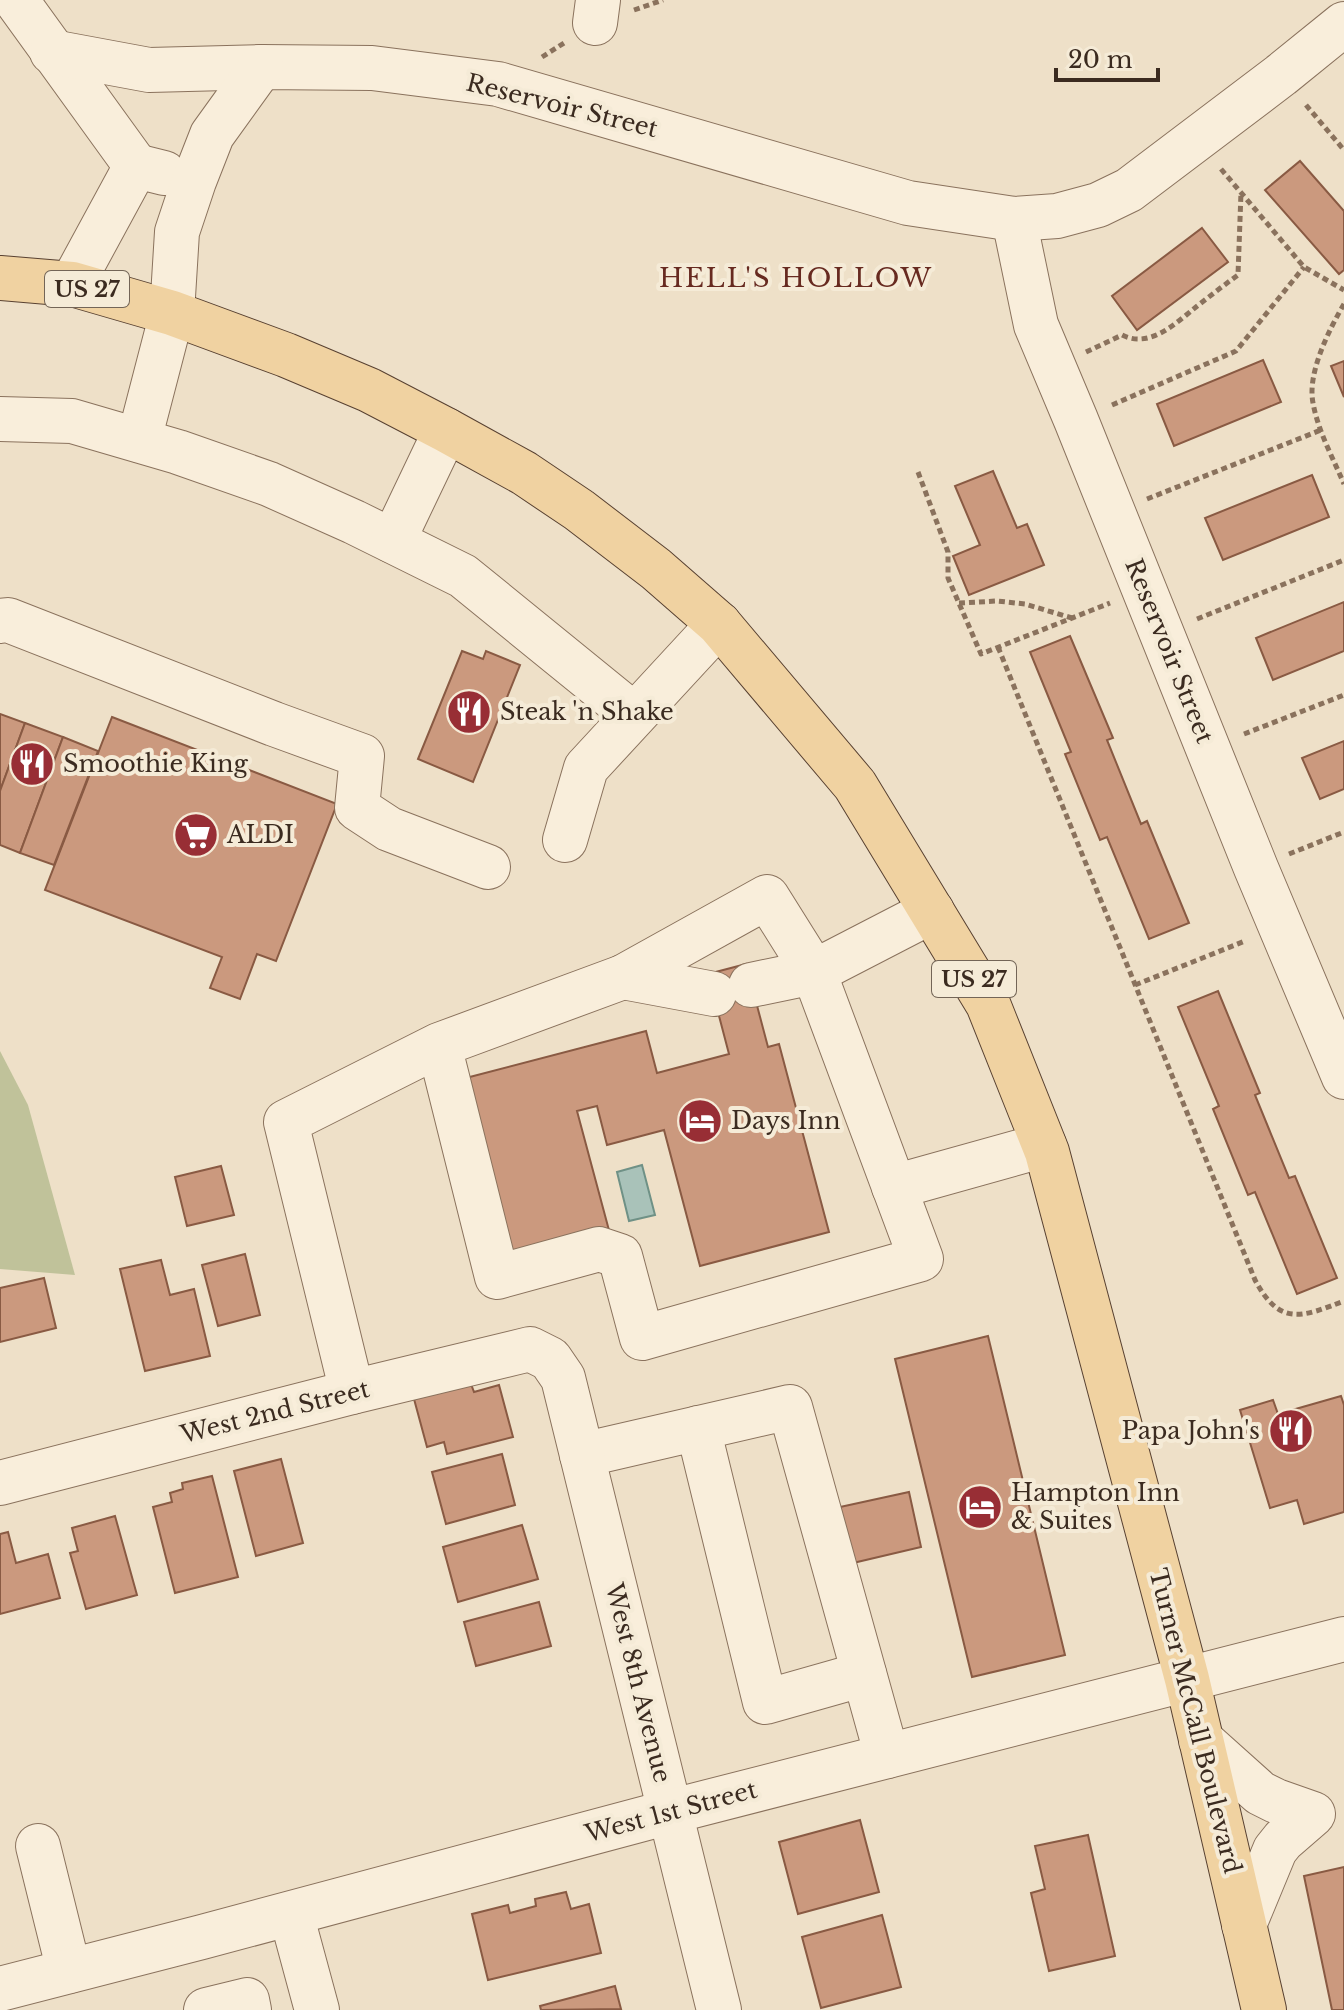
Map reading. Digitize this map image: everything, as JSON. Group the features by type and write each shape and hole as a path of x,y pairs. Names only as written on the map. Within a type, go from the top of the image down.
{"main road":[{"name":"Turner McCall Boulevard","path":"0,278 72,284 172,313 286,355 369,390 524,473 579,510 656,569 719,624 855,785 988,1004 1044,1145 1187,1679 1244,1925 1257,2008"}],"street":[{"path":"16,0 136,166 194,181"},
{"name":"Reservoir Street","path":"52,52 149,70 372,68 498,84 908,203 1014,219 1057,216 1098,205 1129,190 1344,24"},
{"path":"139,440 172,313 177,232 212,135 261,67"},
{"path":"72,284 136,166"},
{"name":"Reservoir Street","path":"1014,219 1036,325 1344,1077"},
{"path":"0,419 72,421 139,440 269,484 354,522 463,576 634,715"},
{"path":"393,541 446,430"},
{"path":"0,621 8,620 362,756 357,808 389,829 488,867"},
{"path":"565,840 586,768 719,624"},
{"path":"352,1392 286,1122 439,1045 623,977 767,897 814,972 921,1259 642,1338 620,1256 599,1249 497,1277 439,1045"},
{"path":"623,977 733,990 814,972 932,911"},
{"path":"894,1187 1044,1145"},
{"name":"West 2nd Street","path":"0,1483 530,1349 550,1359"},
{"name":"West 8th Avenue","path":"550,1359 563,1378 719,2010"},
{"path":"582,1455 790,1407 887,1756"},
{"path":"698,1428 765,1702 864,1674"},
{"name":"West 1st Street","path":"0,1989 63,1985 291,1914 669,1812 1344,1639"},
{"path":"1201,1740 1260,1793 1313,1814 1275,1850 1244,1925"},
{"path":"38,1846 63,1985"},
{"path":"291,1914 317,2010"},
{"path":"206,2010 247,2000 249,2010"}],"path":[{"path":"1281,75 1344,150"},
{"path":"1196,140 1304,267 1344,290"},
{"path":"1054,367 1122,335 1144,339 1157,335 1238,275 1241,192"},
{"path":"1076,420 1236,351 1304,267"},
{"path":"1344,304 1319,357 1311,386 1321,430 1344,484"},
{"path":"1113,513 1321,430"},
{"path":"918,472 948,552 948,578 981,654 1144,589"},
{"path":"1161,633 1344,560"},
{"path":"959,603 997,601 1025,604 1072,618"},
{"path":"998,647 1255,1280 1276,1308 1290,1314 1305,1315 1344,1301"},
{"path":"1207,748 1344,695"},
{"path":"1256,868 1344,832"},
{"path":"1135,985 1280,927"}],"green space":[{"path":"0,1051 28,1105 75,1275 0,1269"}],"water":[{"path":"642,1165 655,1215 629,1221 617,1172"}],"building":[{"path":"1300,161 1344,211 1344,270 1339,274 1265,190"},
{"path":"1202,228 1228,262 1137,330 1112,296"},
{"path":"1263,360 1281,402 1174,446 1157,404"},
{"path":"1344,361 1344,397 1331,366"},
{"path":"993,471 1017,528 1027,524 1044,565 969,595 953,556 980,545 955,486"},
{"path":"1312,475 1329,517 1223,560 1205,518"},
{"path":"1344,602 1344,651 1273,680 1256,638"},
{"path":"1070,636 1113,738 1107,740 1141,824 1147,821 1189,923 1149,939 1107,837 1100,840 1065,754 1071,752 1030,652"},
{"name":"Steak 'n Shake","path":"462,651 483,659 486,651 520,665 473,782 418,759"},
{"path":"0,714 25,723 0,791"},
{"name":"ALDI","path":"112,717 337,804 276,961 257,954 240,999 210,988 222,957 45,890"},
{"name":"Smoothie King","path":"25,723 63,737 20,853 0,845 0,791"},
{"path":"63,737 98,751 54,865 20,853"},
{"path":"1344,741 1344,789 1320,799 1302,758"},
{"name":"Days Inn","path":"746,964 768,1047 779,1044 829,1232 700,1266 664,1130 607,1145 597,1106 577,1111 610,1234 510,1260 462,1079 646,1031 657,1073 729,1054 708,974"},
{"path":"1218,991 1260,1093 1255,1095 1289,1178 1295,1176 1337,1278 1297,1294 1255,1192 1248,1195 1213,1109 1219,1106 1178,1007"},
{"path":"221,1166 234,1215 187,1226 175,1177"},
{"path":"245,1254 260,1315 218,1326 202,1265"},
{"path":"161,1260 170,1295 194,1289 210,1356 145,1371 120,1269"},
{"path":"44,1278 56,1328 0,1342 0,1288"},
{"name":"Hampton Inn & Suites","path":"988,1336 1065,1655 972,1677 895,1359"},
{"path":"471,1384 474,1392 499,1385 513,1437 447,1454 444,1442 427,1447 414,1399"},
{"path":"1341,1396 1344,1405 1344,1512 1304,1524 1297,1500 1270,1508 1240,1410 1273,1400 1278,1414"},
{"path":"502,1454 515,1505 446,1524 432,1472"},
{"path":"281,1459 303,1543 256,1556 234,1471"},
{"path":"212,1476 238,1577 175,1593 153,1507 172,1502 170,1493 183,1489 182,1483"},
{"path":"909,1492 921,1547 853,1563 840,1507"},
{"path":"115,1516 137,1595 86,1609 70,1553 78,1551 72,1528"},
{"path":"522,1525 538,1579 458,1602 443,1547"},
{"path":"8,1532 16,1563 48,1554 60,1598 0,1614 0,1534"},
{"path":"539,1602 551,1646 476,1666 464,1622"},
{"path":"860,1820 879,1892 798,1914 779,1842"},
{"path":"1088,1835 1115,1956 1049,1971 1031,1893 1045,1889 1035,1846"},
{"path":"1344,1867 1344,2010 1332,2010 1304,1876"},
{"path":"566,1892 571,1909 589,1904 601,1953 488,1980 472,1914 508,1905 510,1913 536,1906 535,1899"},
{"path":"882,1915 901,1987 821,2008 802,1937"},
{"path":"615,1986 621,2009 541,2010 540,2006"}],"place":[{"name":"Steak 'n Shake","path":"469,712"},
{"name":"Smoothie King","path":"32,764"},
{"name":"ALDI","path":"196,835"},
{"name":"Days Inn","path":"700,1121"},
{"name":"Papa John's","path":"1291,1431"},
{"name":"Hampton Inn & Suites","path":"980,1507"}],"district":[{"name":"HELL'S HOLLOW","path":"796,278"}]}
